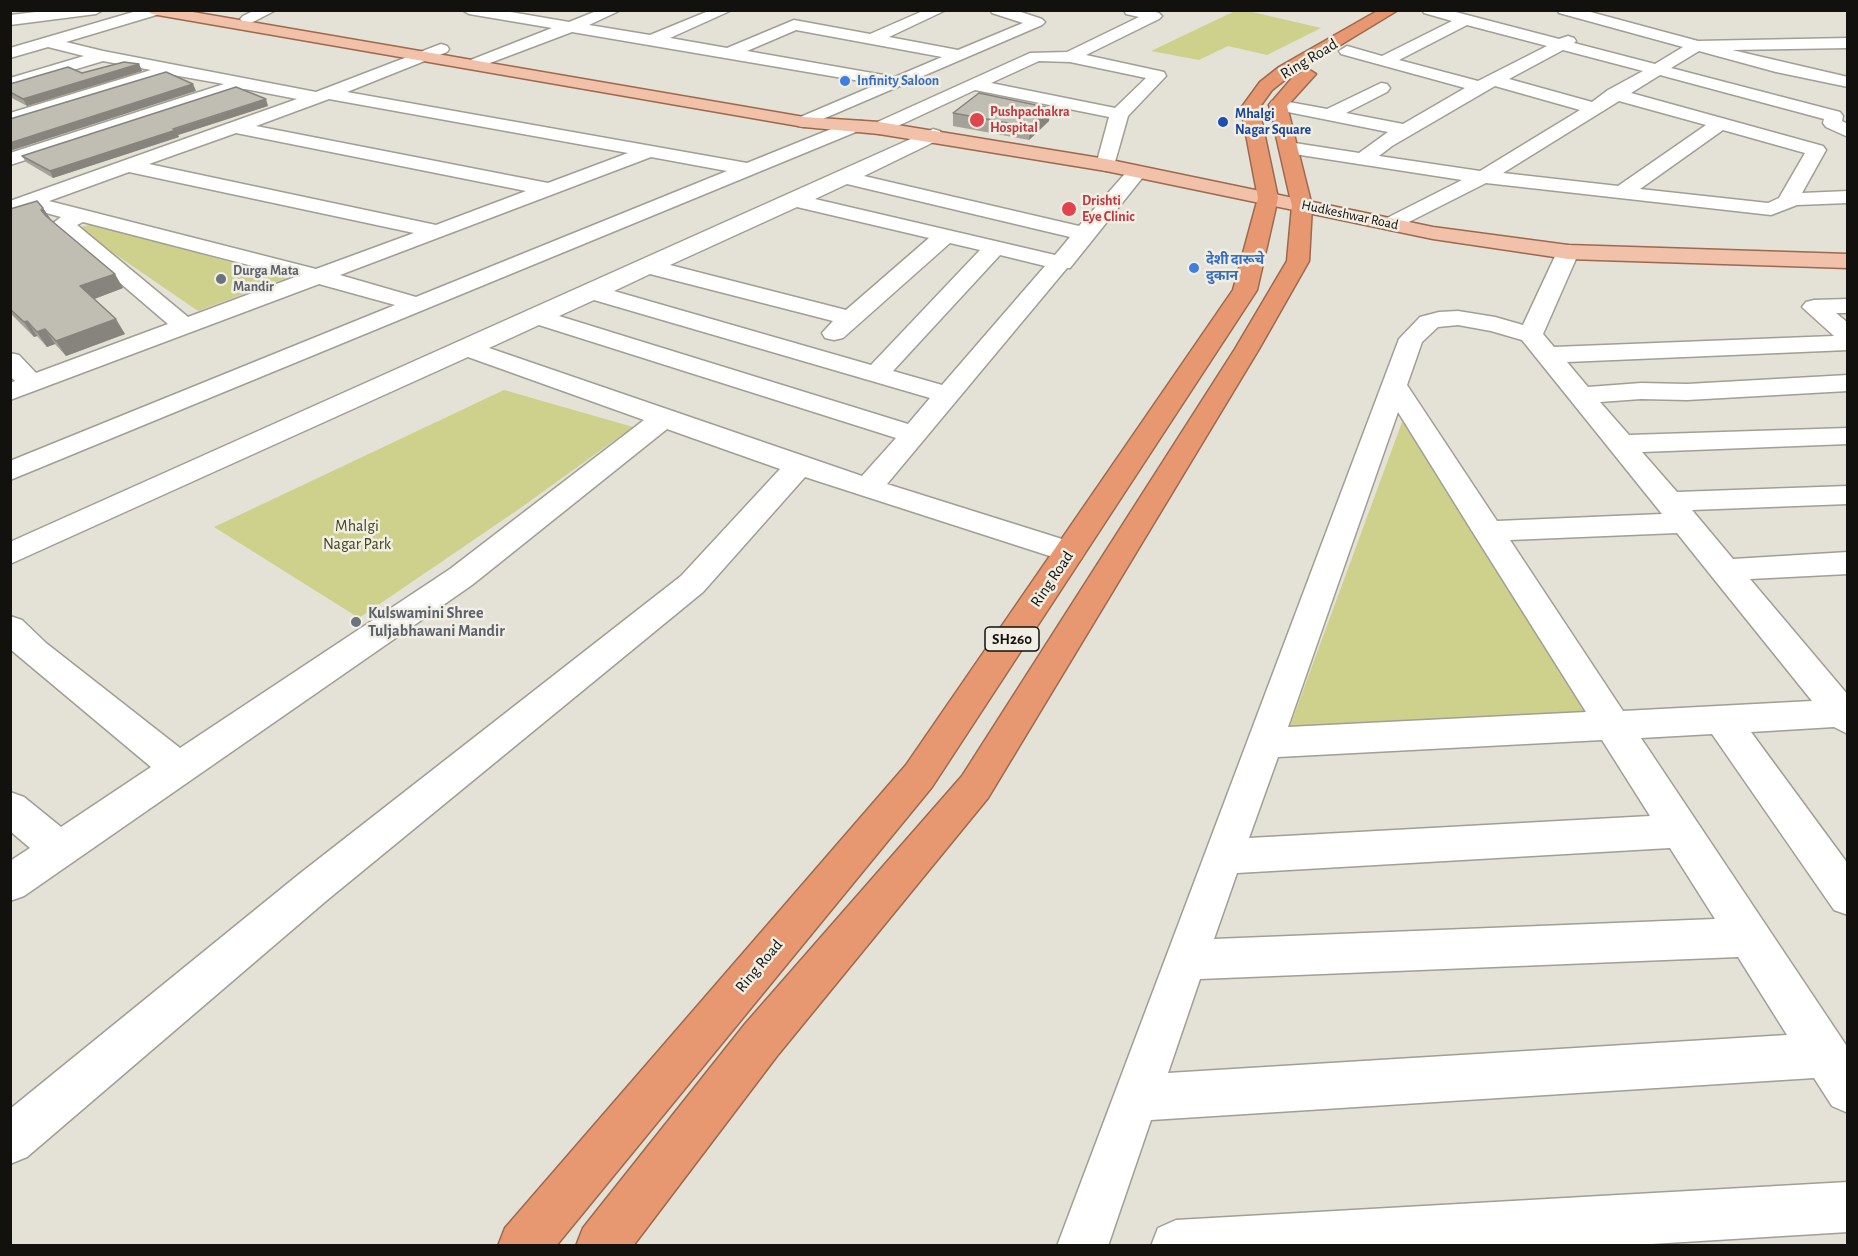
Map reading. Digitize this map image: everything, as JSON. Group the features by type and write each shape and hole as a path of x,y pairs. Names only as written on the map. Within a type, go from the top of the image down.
{"highway":[{"name":"Ring Road","path":"601,1245 761,1040 975,787 1247,349 1298,261 1302,206 1278,105 1299,81 1347,51 1396,11"},
{"name":"Ring Road","path":"523,1245 919,776 1245,290 1268,198 1250,108 1266,86 1285,71 1396,11"}],"main road":[{"path":"202,10 804,122 858,125"},
{"path":"155,11 433,52"},
{"path":"481,61 820,114 858,125"},
{"name":"Hudkeshwar Road","path":"858,125 933,135 1106,165 1433,233 1568,252 1848,261"}],"street":[{"path":"10,20 96,10"},
{"path":"248,19 269,10"},
{"path":"469,10 895,82"},
{"path":"481,61 614,10"},
{"path":"650,41 725,10"},
{"path":"872,39 939,10"},
{"path":"804,122 1037,22 997,10"},
{"path":"1429,10 1558,46 1834,116 1832,123 1848,132"},
{"path":"10,53 155,11"},
{"path":"1070,57 1154,16 1130,11"},
{"path":"1565,11 1599,16 1696,46 1776,67 1848,80"},
{"path":"729,53 820,14"},
{"path":"1362,160 1405,130 1486,83 1558,46 1599,16"},
{"path":"1384,61 1465,20"},
{"path":"794,25 959,55"},
{"path":"48,42 102,56 243,83 749,169"},
{"path":"1390,224 1483,177 1653,70 1696,46 1848,43"},
{"path":"1784,44 1848,80"},
{"path":"1347,51 1593,108"},
{"path":"19,205 323,96 433,52"},
{"path":"10,84 102,56"},
{"path":"10,471 858,125 975,85 1036,56 1070,57 1158,76 1119,114 1106,165"},
{"path":"10,119 172,69"},
{"path":"10,159 243,83"},
{"path":"975,85 1119,114"},
{"path":"1329,115 1381,88"},
{"path":"1614,94 1816,150 1787,202"},
{"path":"1278,105 1405,130"},
{"path":"1620,193 1720,124"},
{"path":"233,127 548,189"},
{"path":"10,554 796,201 933,135"},
{"path":"1288,148 1483,177 1771,209 1793,199 1848,196"},
{"path":"10,360 21,388 648,152"},
{"path":"129,166 436,231"},
{"path":"868,488 1137,172"},
{"path":"845,178 1085,234"},
{"path":"796,201 1062,262"},
{"path":"19,205 78,217 317,276 417,304"},
{"path":"78,217 63,224 184,326"},
{"path":"811,355 849,318 945,236"},
{"path":"876,374 995,247"},
{"path":"1538,345 1568,252"},
{"path":"649,267 849,318"},
{"path":"593,292 948,395"},
{"path":"1848,306 1814,307 1848,336"},
{"path":"538,317 761,385 914,435"},
{"path":"1082,1245 1411,339 1429,322 1458,318 1495,324 1538,345 1846,716"},
{"path":"1538,345 1848,343"},
{"path":"468,349 799,466 1070,552"},
{"path":"1580,395 1641,390 1686,392 1848,383"},
{"path":"1394,385 1836,1073"},
{"path":"10,883 461,577 664,418"},
{"path":"1620,444 1848,436"},
{"path":"10,1140 312,888 692,584 799,466"},
{"path":"1487,531 1848,495"},
{"path":"1724,570 1848,563"},
{"path":"10,628 34,652 179,768"},
{"path":"1264,744 1612,725 1846,716"},
{"path":"1722,720 1848,897"},
{"path":"10,808 60,849"},
{"path":"1223,857 1680,831"},
{"path":"1185,960 1749,937"},
{"path":"1135,1098 1836,1073"},
{"path":"1176,1245 1848,1207"}],"green space":[{"path":"1235,11 1248,11 1321,28 1267,55 1228,46 1199,60 1151,51"},
{"path":"93,224 287,278 198,311 77,228"},
{"name":"Mhalgi Nagar Park","path":"504,390 633,427 519,509 359,618 214,527"},
{"path":"1405,414 1565,680 1587,714 1290,726"}],"building":[{"path":"124,62 139,64 23,99 10,92 10,84 68,67 82,73"},
{"path":"166,72 193,84 10,143 10,119"},
{"path":"236,87 266,99 50,171 22,156"},
{"path":"979,93 1050,108 1030,127 953,113"},
{"path":"37,201 46,216 115,274 80,286 116,319 56,341 45,329 37,332 27,321 24,322 10,309 10,209"}],"place":[{"name":"Infinity Saloon","path":"845,81"},
{"name":"Pushpachakra Hospital","path":"977,120"},
{"name":"Mhalgi Nagar Square","path":"1223,122"},
{"name":"Drishti Eye Clinic","path":"1069,209"},
{"name":"देशी दारूचे दुकान","path":"1194,268"},
{"name":"Durga Mata Mandir","path":"221,279"},
{"name":"Kulswamini Shree Tuljabhawani Mandir","path":"356,622"}]}
